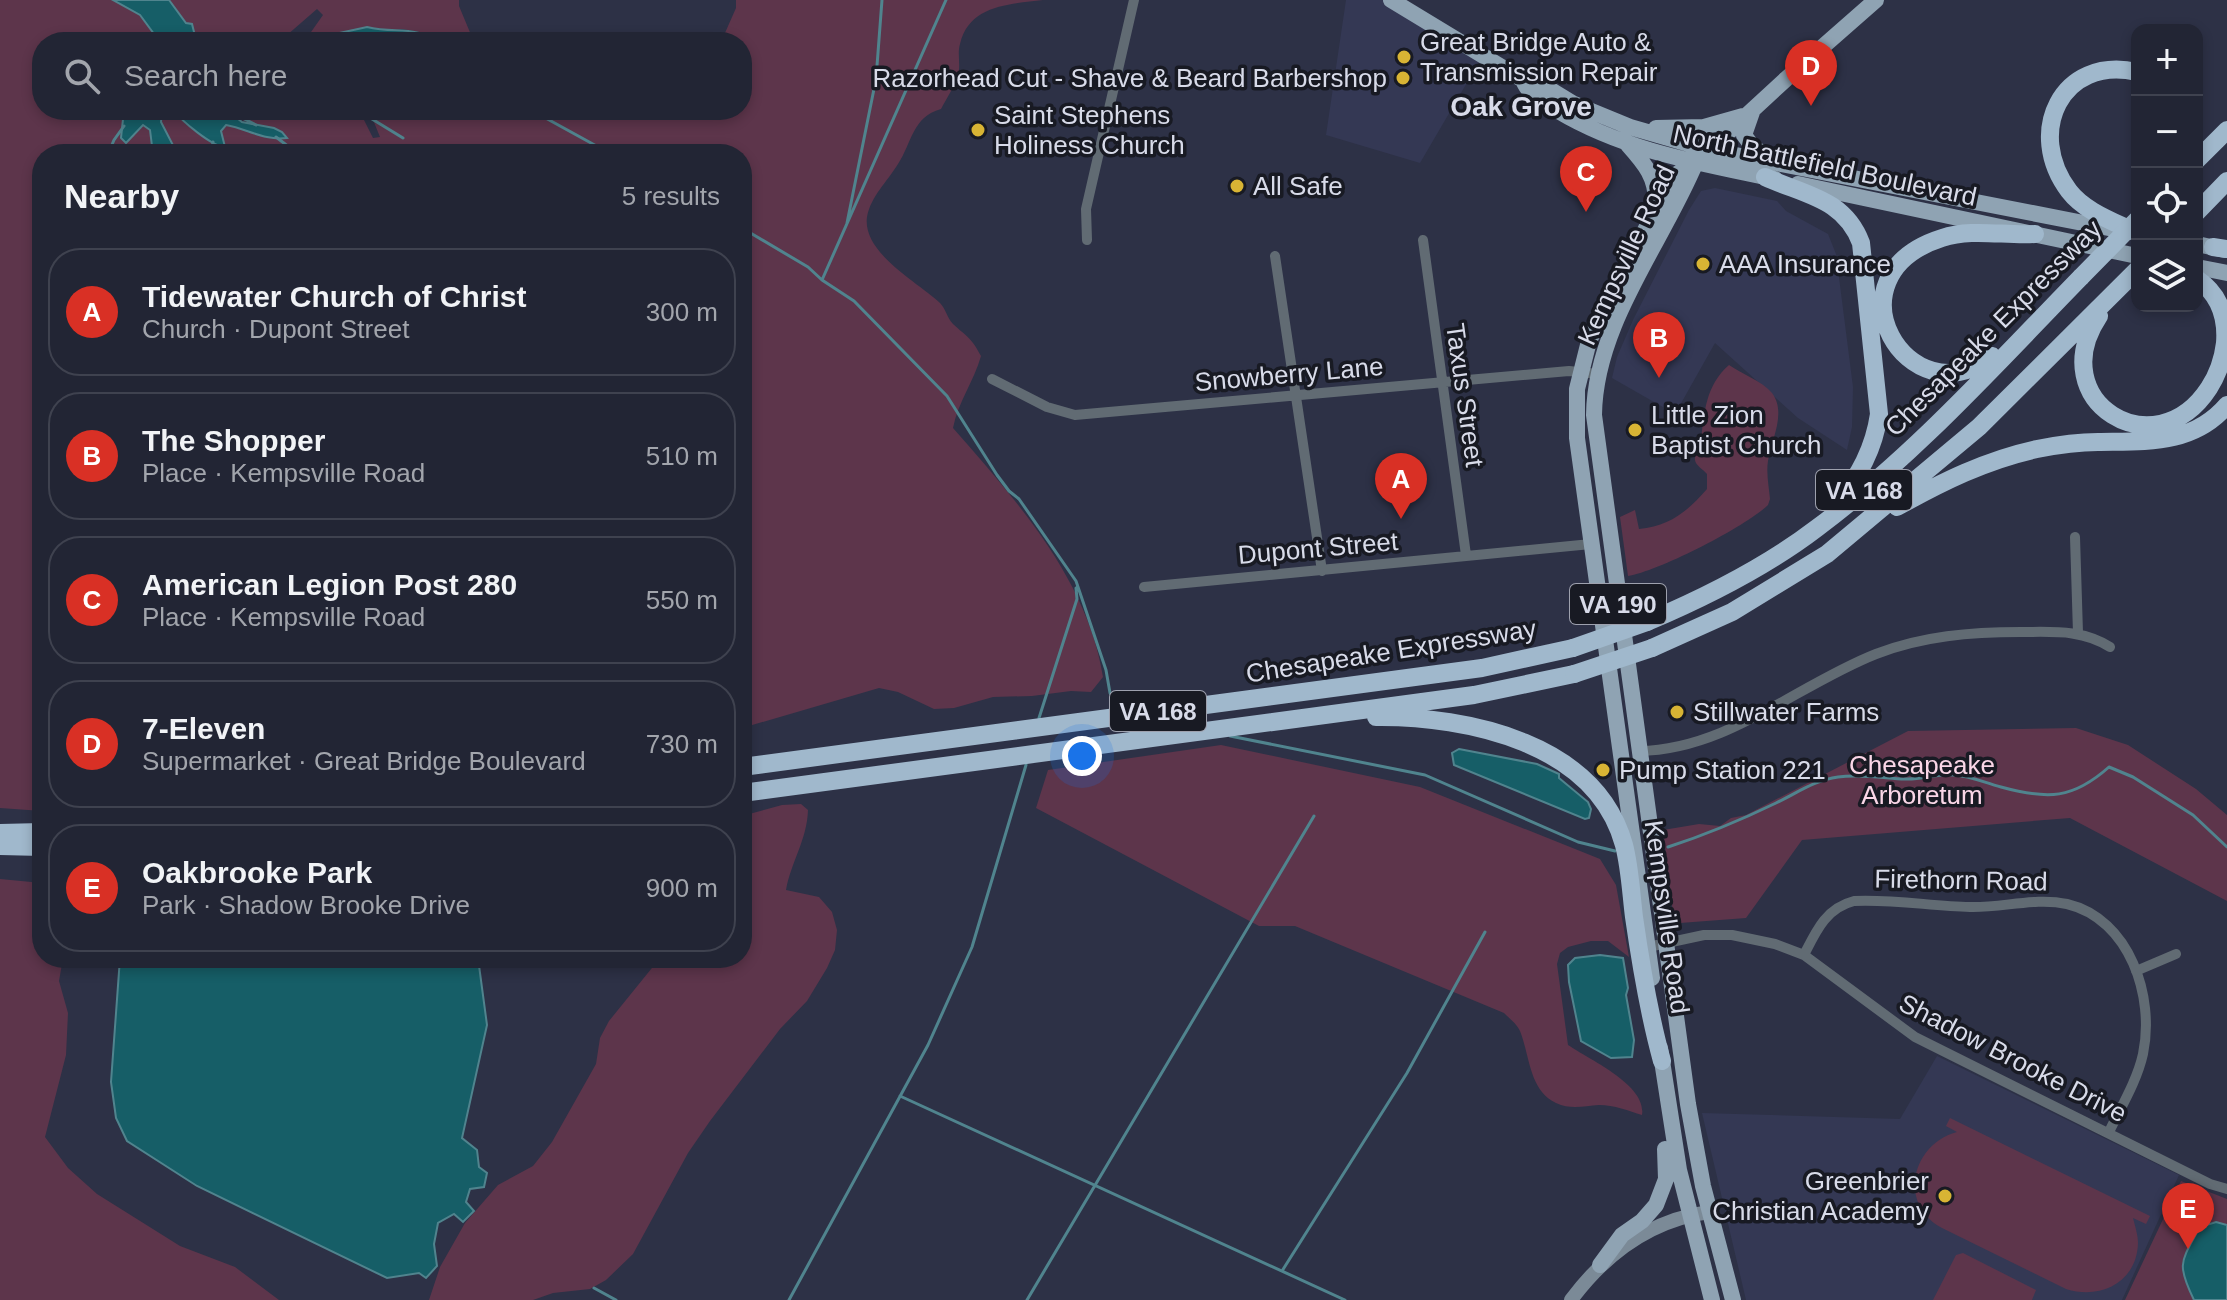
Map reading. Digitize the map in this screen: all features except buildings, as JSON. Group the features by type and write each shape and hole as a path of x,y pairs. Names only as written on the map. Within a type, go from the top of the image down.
{"highway":[{"path":"2131,71 2110,68 2088,75 2070,86 2058,102 2049,136 2054,163 2071,194 2085,206 2131,231"},
{"path":"2203,154 2227,130"},
{"path":"1770,170 1834,206 1853,225 1862,250 1875,361 1879,414 1875,437 1856,479 1805,537"},
{"path":"2203,206 2227,181"},
{"name":"Chesapeake Expressway","path":"752,766 1482,668 1573,648 1647,622 1750,571 1805,537 1903,456 2131,226"},
{"path":"2035,234 1966,232 1929,243 1899,263 1885,289 1882,307 1884,322 1898,349 1917,364 1944,372 1972,369 2047,312"},
{"name":"Chesapeake Expressway","path":"752,792 1474,695 1574,674 1652,648 1732,612 1801,572 1859,529 1979,427 2131,276"},
{"path":"2117,289 2087,337 2083,362 2086,382 2092,398 2110,414 2131,424 2157,425 2180,416 2202,399 2221,366 2225,340 2222,311 2203,283"},
{"path":"1859,529 1936,485 1981,465 2067,444 2170,439 2193,432 2227,405"},
{"path":"1218,730 1356,718 1412,719 1458,725 1498,735 1534,747 1566,765 1604,802 1625,846 1650,1018 1662,1061"},
{"path":"0,833 32,832"},
{"path":"0,846 32,847"}],"main road":[{"name":"North Battlefield Boulevard","path":"1391,0 1523,80 1533,79 1628,136 1696,162 1770,170 2131,233"},
{"name":"VA 190","path":"1696,162 1876,0"},
{"path":"1656,205 1653,176 1628,136 1696,128 1751,111"},
{"path":"1751,111 1744,135 1770,170"},
{"name":"North Battlefield Boulevard","path":"1628,136 1710,150 1770,170 2131,255"},
{"name":"Kempsville Road","path":"1696,162 1672,177 1595,326 1580,371 1576,422 1666,1092 1689,1215 1712,1300"},
{"name":"Kempsville Road","path":"1696,162 1605,347 1594,400 1595,432 1688,1104 1709,1212 1733,1300"},
{"path":"2203,268 2227,273"},
{"path":"1612,687 1620,700 1629,742 1639,751"},
{"path":"1600,1265 1622,1235 1650,1213 1663,1189 1667,1170 1664,1143 1666,1092"}],"street":[{"path":"1087,240 1086,209 1134,0"},
{"name":"Taxus Street","path":"1423,240 1466,555"},
{"path":"1275,256 1322,571"},
{"name":"Snowberry Lane","path":"992,379 1047,407 1075,415 1580,371 1598,374"},
{"path":"2075,537 2078,633"},
{"name":"Dupont Street","path":"1144,587 1591,544"},
{"path":"1639,751 1694,741 1732,726 1852,664 1912,642 1970,633 2078,633 2100,640 2110,647"},
{"name":"Firethorn Road","path":"1804,955 1822,921 1837,908 1854,901 1992,908 2054,903 2075,907 2100,920 2120,941 2136,971 2146,1021 2143,1052 2109,1132"},
{"name":"Shadow Brooke Drive","path":"1648,947 1704,935 1732,935 1775,944 1804,955 1915,1037 2210,1184 2227,1189"},
{"path":"2136,971 2176,954"},
{"path":"1571,1300 1600,1265 1651,1229 1689,1215 1709,1212"}],"shaded area":[{"path":"113,0 169,0 186,23 192,24 194,32 153,32 140,15"},
{"path":"1346,0 1391,0 1482,57 1420,163 1326,135"},
{"path":"367,27 413,32 344,32"},
{"path":"123,120 161,120 172,144 152,144 150,130 143,125 126,143 121,138"},
{"path":"183,120 240,120 274,128 287,138 263,136 226,125 221,131 224,144 215,144"},
{"path":"1715,188 1777,201 1786,211 1828,234 1836,254 1853,387 1852,427 1847,450 1798,418 1715,343 1675,414 1612,378 1617,357 1633,320 1689,210 1701,191"},
{"path":"1459,749 1537,764 1559,774 1559,778 1588,802 1591,809 1589,818 1454,765 1452,753"},
{"path":"1600,955 1623,958 1634,1040 1632,1057 1611,1058 1581,1041 1568,965 1575,958"},
{"path":"119,968 479,968 487,1025 462,1138 477,1150 479,1167 487,1173 484,1187 470,1189 466,1202 474,1211 463,1222 454,1214 438,1223 434,1244 437,1266 426,1278 419,1273 387,1278 197,1186 127,1141 116,1118 111,1082"},
{"name":"Greenbrier Christian Academy","path":"1937,1056 2179,1175 2122,1300 1746,1300 1702,1113 1900,1119"},
{"path":"2216,1222 2227,1225 2227,1300 2194,1300 2183,1263 2200,1227"}],"green space":[{"path":"0,0 113,0 140,14 153,32 32,32 32,120 123,120 121,138 127,142 143,125 150,129 152,144 32,144 32,810 0,808"},
{"path":"169,0 459,0 470,32 383,31 367,27 344,32 311,32 323,15 317,9 291,32 191,32"},
{"path":"736,0 1043,0 1005,5 972,21 960,44 959,71 941,109 918,124 867,217 873,243 882,255 940,303 951,322 971,341 981,356 953,428 1024,513 1066,575 1095,641 1103,677 1091,692 993,697 954,708 934,709 898,692 879,688 752,725 752,144 224,144 221,131 226,125 263,137 286,138 244,120 364,120 373,138 380,137 373,120 752,120 752,32 725,32 736,8"},
{"path":"161,120 183,120 213,144 173,144"},
{"path":"1729,365 1763,385 1776,401 1777,427 1767,466 1768,505 1741,525 1701,547 1660,566 1628,576 1620,517 1635,510 1639,529 1660,525 1685,511 1707,489 1707,474 1696,464 1695,458 1711,390"},
{"name":"Chesapeake Arboretum","path":"2076,728 2128,745 2196,789 2227,815 2227,901 2070,818 1802,840 1746,918 1680,923 1673,913 1663,830 1699,824 1720,826 1908,731"},
{"path":"1221,745 1420,787 1600,859 1616,885 1629,957 1608,941 1591,941 1568,947 1560,953 1557,964 1568,1045 1627,1084 1641,1104 1642,1115 1605,1105 1567,1106 1547,1097 1535,1081 1520,1031 1504,1013 1295,926 1259,926 1036,808 1048,770"},
{"path":"801,804 808,810 802,841 786,890 819,897 832,912 837,930 835,950 807,1001 780,1029 688,1153 633,1254 606,1280 590,1289 553,1293 533,1300 429,1300 440,1267 465,1223 498,1185 533,1166 552,1142 596,1064 600,1038 609,1021 652,968 752,968 752,813 782,805"},
{"path":"0,879 32,882 32,968 61,968 59,981 68,1013 66,1055 45,1137 68,1168 97,1194 180,1246 235,1267 279,1300 0,1300"},
{"path":"1950,1118 2150,1216 2146,1224 2133,1218 2138,1240 2136,1257 2124,1278 2104,1290 2079,1292 2066,1289 1942,1228 1928,1217 1919,1205 1915,1190 1916,1176 1929,1149 1957,1132 1946,1126"},
{"path":"2181,1181 2227,1199 2227,1300 2125,1300"},
{"path":"1963,1253 2036,1290 2032,1300 1933,1300 1956,1255"}],"waterway":[{"path":"847,223 876,79 882,0"},
{"path":"822,280 946,0"},
{"path":"246,120 256,125"},
{"path":"374,120 403,138"},
{"path":"549,120 593,144"},
{"path":"112,144 124,126"},
{"path":"276,137 285,144"},
{"path":"752,234 808,267 854,301 947,396 997,475 1019,499 1076,581 1106,670 1110,693 1126,707"},
{"path":"1039,718 1077,599 1076,588"},
{"path":"1164,719 1187,726"},
{"path":"1230,736 1425,775 1578,842 1615,851"},
{"path":"789,1300 928,1045 972,947 1026,765"},
{"path":"1668,847 1736,821 1814,784 1838,777 1911,779 1954,775 2046,795 2071,791 2109,767 2133,777 2193,815 2227,847"},
{"path":"1027,1300 1314,816"},
{"path":"1282,1271 1407,1073 1485,932"},
{"path":"900,1096 1345,1300"},
{"path":"594,1288 616,1300"}],"place":[{"name":"Great Bridge Auto & Transmission Repair","path":"1404,57"},
{"name":"Razorhead Cut - Shave & Beard Barbershop","path":"1403,78"},
{"name":"7-Eleven","path":"1811,106"},
{"name":"Saint Stephens Holiness Church","path":"978,130"},
{"name":"All Safe","path":"1237,186"},
{"name":"American Legion Post 280","path":"1586,212"},
{"name":"AAA Insurance","path":"1703,264"},
{"name":"The Shopper","path":"1659,378"},
{"name":"Little Zion Baptist Church","path":"1635,430"},
{"name":"Tidewater Church of Christ","path":"1401,519"},
{"name":"Stillwater Farms","path":"1677,712"},
{"name":"Pump Station 221","path":"1603,770"},
{"name":"Greenbrier Christian Academy","path":"1945,1196"},
{"name":"Oakbrooke Park","path":"2188,1249"}],"district":[{"name":"Oak Grove","path":"1521,106"}]}
